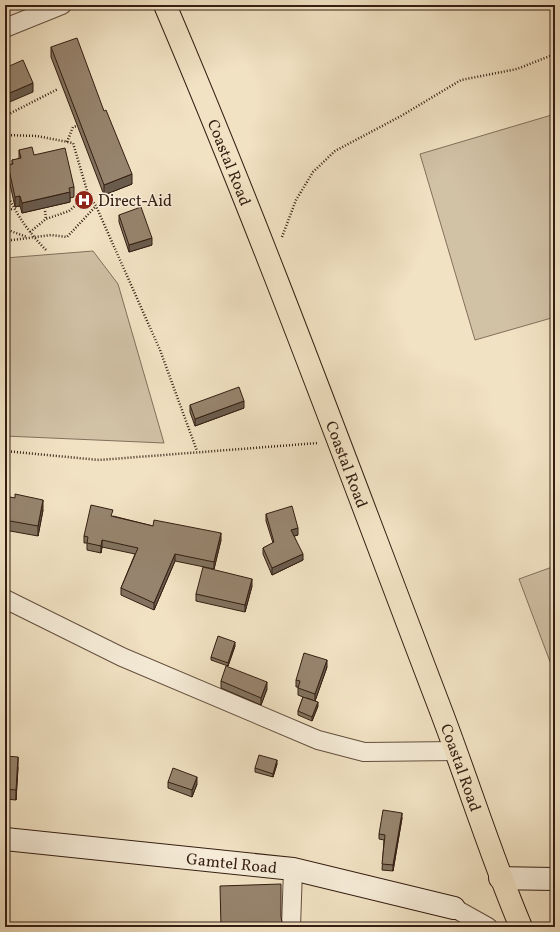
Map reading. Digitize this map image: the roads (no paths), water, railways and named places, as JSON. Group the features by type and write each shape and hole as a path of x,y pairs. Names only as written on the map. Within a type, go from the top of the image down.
{"main road":[{"name":"Coastal Road","path":"165,5 271,263 457,751 500,878 521,927"}],"street":[{"path":"5,28 62,5"},
{"path":"5,600 122,657 318,740 364,752 457,751"},
{"name":"Gamtel Road","path":"5,839 293,869 454,908"},
{"path":"290,927 293,869"},
{"path":"500,878 555,879"},
{"path":"454,908 488,927"}],"place":[{"name":"Direct-Aid","path":"84,200"}]}
